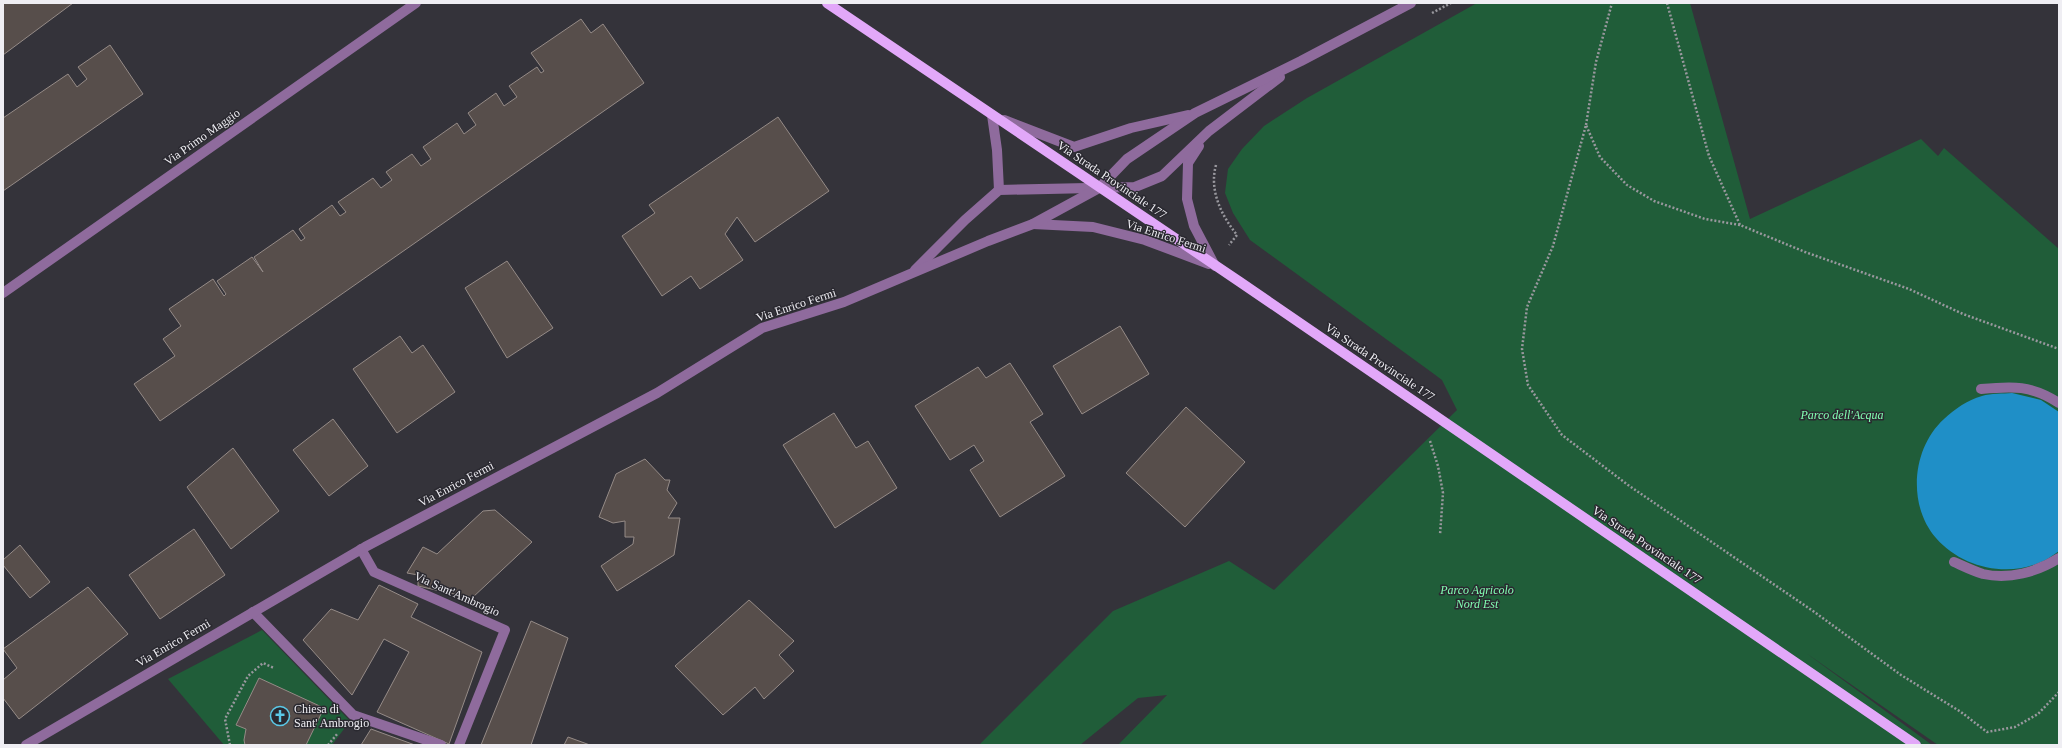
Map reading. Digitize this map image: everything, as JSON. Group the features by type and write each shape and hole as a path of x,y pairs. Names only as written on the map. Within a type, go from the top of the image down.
{"main road":[{"name":"Via Strada Provinciale 177","path":"827,3 1916,745"}],"street":[{"name":"Via Primo Maggio","path":"3,293 416,3"},
{"name":"Via Enrico Fermi","path":"26,745 361,549 657,393 762,328 844,302 988,241 1033,224 1099,188 1128,159 1195,113 1301,61 1411,3"},
{"name":"Via Enrico Fermi","path":"910,274 965,220 1000,190 1135,187 1162,176 1209,131 1301,61"},
{"name":"Via Enrico Fermi","path":"992,115 1074,147 1131,128 1195,113"},
{"path":"992,115 997,150 1000,190"},
{"name":"Via Enrico Fermi","path":"1209,131 1188,163 1187,199 1194,226 1215,266"},
{"name":"Via Enrico Fermi","path":"1033,224 1093,227 1145,240 1215,266"},
{"path":"1981,389 2012,386 2043,393 2059,404"},
{"name":"Via Sant'Ambrogio","path":"361,549 374,572 505,630 459,745"},
{"path":"1954,562 1983,574 2014,576 2044,568 2059,558"},
{"path":"253,612 353,715 441,745"}],"path":[{"path":"1430,14 1451,3"},
{"path":"1612,3 1596,62 1586,125 1553,246 1527,306 1522,349 1528,384 1562,435 1628,485 1703,538 1813,611 1901,675 1961,712 1987,732 2016,727 2038,714 2059,692"},
{"path":"1667,3 1709,156 1740,225"},
{"path":"1586,125 1600,157 1627,185 1654,201 1705,219 1740,225 1805,252 1909,289 1963,314 2059,349"},
{"path":"1215,266 1237,234 1226,222 1215,196 1215,166 1219,159"},
{"path":"1420,406 1438,466 1442,493 1440,535"},
{"path":"230,745 225,719 248,676 263,663 277,670"}],"green space":[{"name":"Parco dell'Acqua","path":"1477,3 1690,3 1750,219 1921,139 1938,156 1944,148 2059,249 2059,745 1938,745 1806,653 1932,745 1118,745 1167,695 1138,698 1080,745 979,745 1113,611 1229,561 1274,590 1457,410 1442,380 1250,240 1233,213 1225,193 1228,169 1242,149 1264,126 1307,98"},
{"path":"262,630 350,721 332,745 224,745 168,679"}],"water":[{"path":"2012,393 2041,400 2059,412 2059,551 2046,560 2027,567 1999,569 1971,563 1946,548 1936,538 1927,525 1921,510 1917,493 1917,477 1925,445 1933,431 1944,419 1971,400 1989,394"}],"building":[{"path":"3,3 73,3 3,55"},
{"path":"581,19 591,33 603,24 644,83 160,421 134,384 175,356 163,339 181,326 169,309 213,279 224,296 226,294 217,281 252,257 263,272 254,257 293,230 301,241 305,238 299,229 332,205 340,216 346,212 338,202 373,178 381,188 392,180 386,172 412,154 421,166 431,159 423,147 457,123 464,134 476,125 468,113 496,93 504,106 517,97 509,86 537,67 541,73 544,71 531,53"},
{"path":"110,45 143,94 3,191 3,118 68,74 77,87 87,79 78,67"},
{"path":"778,117 829,191 755,242 737,217 725,234 743,260 700,289 691,276 662,296 622,236 655,213 649,205"},
{"path":"507,261 553,328 507,358 465,288"},
{"path":"1120,326 1149,374 1082,414 1053,366"},
{"path":"400,336 412,353 423,345 455,392 397,433 353,369"},
{"path":"1010,363 1043,414 1030,422 1065,476 1000,517 970,470 984,461 974,445 950,460 915,406 978,367 986,378"},
{"path":"1186,407 1245,462 1185,527 1126,473"},
{"path":"834,413 856,448 868,441 897,488 835,528 783,445"},
{"path":"333,419 368,466 329,496 293,450"},
{"path":"233,448 279,511 231,549 187,487"},
{"path":"645,459 665,480 670,480 667,490 677,503 668,518 680,518 674,555 617,591 601,566 633,544 634,537 625,537 625,521 613,523 599,517 616,474"},
{"path":"495,510 532,542 472,598 418,586 418,575 407,573 423,547 437,554 483,511"},
{"path":"194,529 225,575 160,619 129,575"},
{"path":"20,545 50,582 30,598 3,565 3,560"},
{"path":"379,585 418,604 411,617 482,652 449,744 377,712 409,652 384,639 352,695 303,640 331,609 358,620"},
{"path":"88,587 128,634 19,719 3,698 3,680 17,668 3,649"},
{"path":"749,600 794,641 779,655 794,671 764,699 755,687 723,715 675,666"},
{"path":"531,621 568,638 531,745 481,745"},
{"name":"Chiesa di Sant' Ambrogio","path":"259,678 324,708 306,745 245,745 244,740 246,729 236,725"},
{"path":"371,729 415,745 361,745"},
{"path":"568,737 590,745 564,745"}],"place":[{"name":"Chiesa di Sant' Ambrogio","path":"280,716"}],"park label":[{"name":"Parco Agricolo Nord Est","path":"1477,597"}]}
